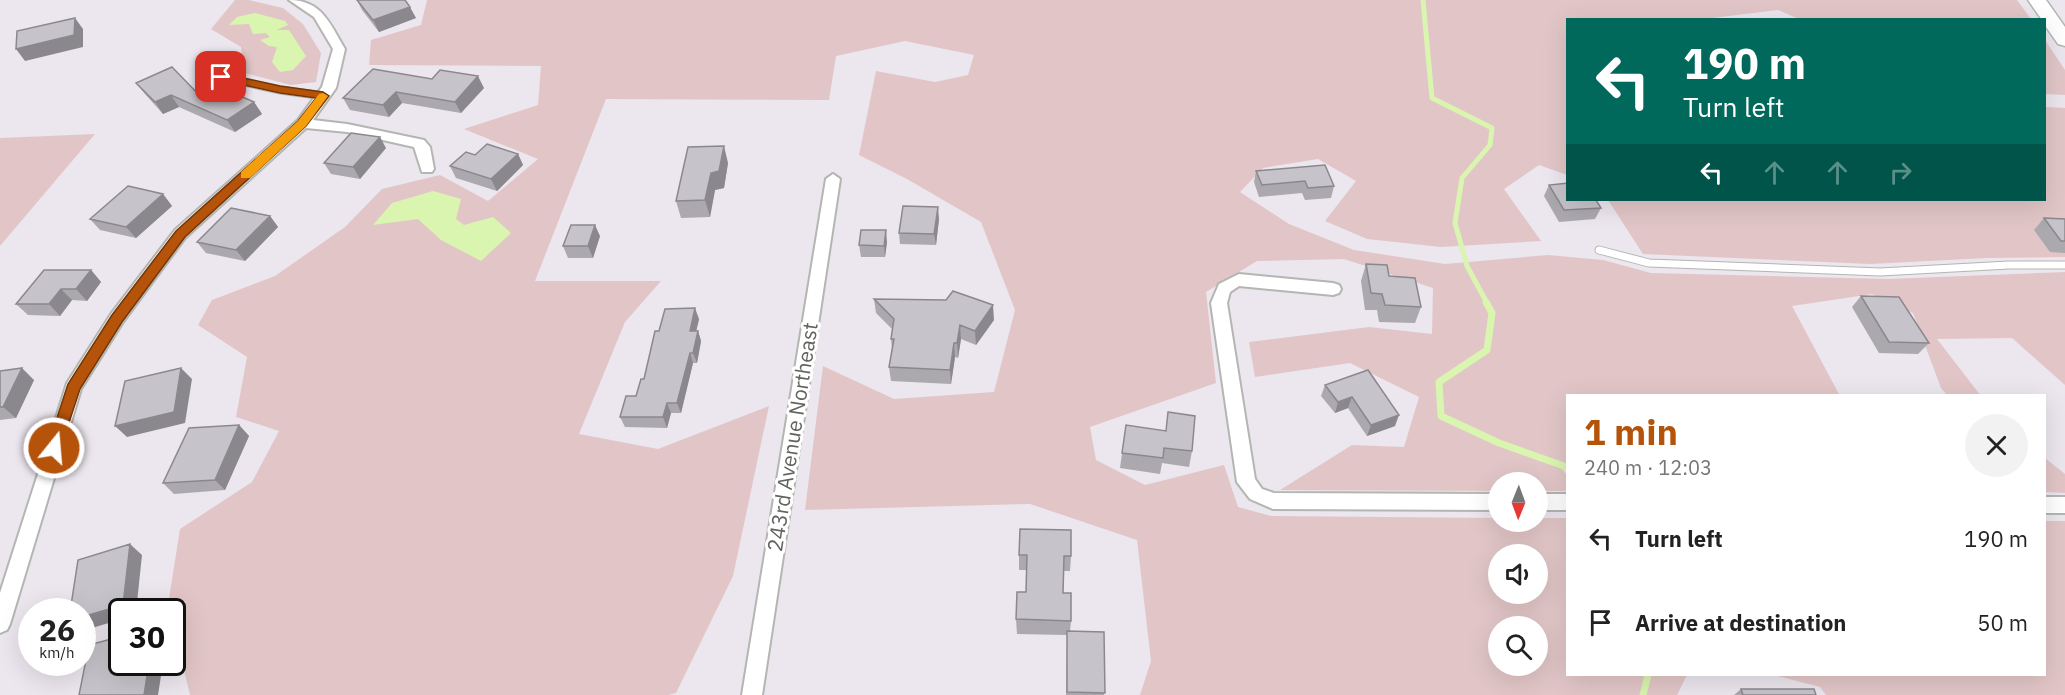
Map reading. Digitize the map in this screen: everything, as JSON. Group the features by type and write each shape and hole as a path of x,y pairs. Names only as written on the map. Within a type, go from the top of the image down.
{"street":[{"path":"0,624 73,388 117,318 180,234 303,123 329,88 339,49 319,15 295,0"},
{"path":"2037,0 2065,40"},
{"path":"303,123 347,128 418,143 423,147 427,169"},
{"name":"243rd Avenue Northeast","path":"752,695 833,179"},
{"path":"1333,289 1239,280 1227,284 1221,291 1219,303 1246,482 1256,494 1273,501 1488,502"},
{"path":"1548,502 1566,502"},
{"path":"2046,505 2065,505"}],"lane":[{"path":"221,77 280,90 323,96"},
{"path":"1599,250 1649,263 1880,272 2009,265 2065,265"}],"shaded area":[{"path":"235,0 249,0 283,8 303,24 321,53 316,82 291,85 244,73 241,47 211,29"},
{"path":"427,0 2017,0 2030,18 1796,18 1778,10 1712,18 1566,18 1566,175 1539,165 1504,189 1541,241 1441,247 1367,239 1325,221 1356,181 1318,159 1263,168 1240,192 1289,224 1354,250 1445,264 1548,255 1603,260 1651,273 1888,279 2065,272 2065,385 2012,338 1937,339 1979,394 1946,394 1941,388 1913,313 1872,294 1792,306 1839,394 1566,394 1566,491 1548,491 1548,472 1488,472 1488,491 1280,490 1352,445 1404,447 1419,397 1350,363 1255,377 1249,342 1369,327 1432,334 1433,288 1344,259 1257,261 1206,292 1216,383 1090,427 1096,460 1145,485 1224,465 1238,507 1271,516 1488,518 1488,532 1548,532 1548,518 1566,518 1566,676 1686,676 1677,695 1140,695 1151,661 1137,540 1030,504 805,510 823,366 894,399 994,392 1015,310 981,222 907,179 859,155 876,71 935,82 968,75 974,55 905,41 836,56 829,100 606,99 535,281 661,281 625,322 579,434 658,449 769,406 733,576 676,693 668,695 190,695 185,676 186,598 169,598 180,529 252,482 279,431 236,417 247,357 198,325 212,300 275,276 345,227 382,189 440,175 488,201 538,159 464,129 538,105 541,66 369,65 371,40 421,25"},
{"path":"255,13 285,21 288,25 276,30 289,30 306,56 293,70 280,72 272,62 277,47 269,46 260,40 270,37 266,33 253,34 249,24 229,25 237,17"},
{"path":"2046,42 2065,70 2065,95 2046,94"},
{"path":"2046,107 2065,108 2065,257 1870,264 1643,254 1609,201 2046,201"},
{"path":"95,134 0,246 0,138"},
{"path":"433,191 461,199 456,219 464,225 493,217 511,233 481,261 441,240 418,219 373,225 392,203"},
{"path":"2046,459 2065,474 2065,493 2046,492"},
{"path":"2046,521 2065,521 2065,695 1826,695 1820,687 1778,676 2046,676"}],"building":[{"path":"357,0 405,0 410,7 373,20"},
{"path":"75,18 74,35 16,49 17,31"},
{"path":"172,67 204,100 222,88 254,102 227,120 171,95 155,102 136,83"},
{"path":"373,69 432,79 440,70 478,76 455,102 396,92 383,105 343,98"},
{"path":"351,133 380,137 353,167 324,163"},
{"path":"487,144 518,154 491,179 450,166 466,152 475,155"},
{"path":"724,146 719,171 711,173 705,200 676,201 688,147"},
{"path":"1325,165 1334,186 1308,188 1305,181 1262,185 1256,171"},
{"path":"1566,183 1566,201 1597,201 1601,208 1564,210 1549,185"},
{"path":"128,186 163,194 126,227 90,219"},
{"path":"903,206 938,207 934,234 899,233"},
{"path":"231,208 270,216 236,250 197,242"},
{"path":"2044,218 2065,219 2065,241 2061,241"},
{"path":"571,225 595,225 588,246 563,246"},
{"path":"861,230 886,230 884,246 859,245"},
{"path":"1366,264 1387,265 1389,276 1415,278 1421,307 1385,305 1382,294 1371,293"},
{"path":"44,270 91,270 76,289 61,289 49,304 16,304"},
{"path":"953,291 993,305 975,331 960,325 957,343 954,343 950,370 889,367 894,339 891,339 894,319 874,299 946,300"},
{"path":"1861,296 1899,297 1929,343 1889,342"},
{"path":"695,308 690,331 698,331 677,403 667,403 663,417 620,417 626,396 636,396 641,379 644,379 655,331 659,331 665,309"},
{"path":"22,368 3,407 0,407 0,371"},
{"path":"181,368 174,412 115,426 125,381"},
{"path":"1368,370 1399,415 1371,425 1352,397 1338,402 1325,385"},
{"path":"1168,412 1195,416 1192,451 1164,448 1163,458 1122,453 1126,425 1166,431"},
{"path":"239,425 215,480 163,483 189,428"},
{"path":"1020,529 1071,530 1071,556 1064,556 1063,593 1071,593 1071,621 1016,619 1017,592 1026,592 1027,555 1019,555"},
{"path":"130,544 124,598 108,598 108,609 96,613 96,598 72,598 78,560"},
{"path":"1067,631 1104,632 1105,693 1067,692"},
{"path":"108,640 108,676 147,676 144,695 79,695 83,676 96,676 96,643"},
{"path":"1741,689 1814,689 1816,695 1743,695"}],"waterway":[{"path":"1423,0 1432,98 1492,128 1490,145 1462,178 1455,223 1467,266 1487,303"},
{"path":"1486,302 1492,313 1487,350 1439,382 1441,416 1499,443 1566,468"},
{"path":"1643,695 1648,676"}],"slow traffic":[{"path":"245,175 302,124 323,96"}],"route":[{"path":"54,448 73,388 117,318 180,234 302,124 323,96 280,90 221,77"}]}
